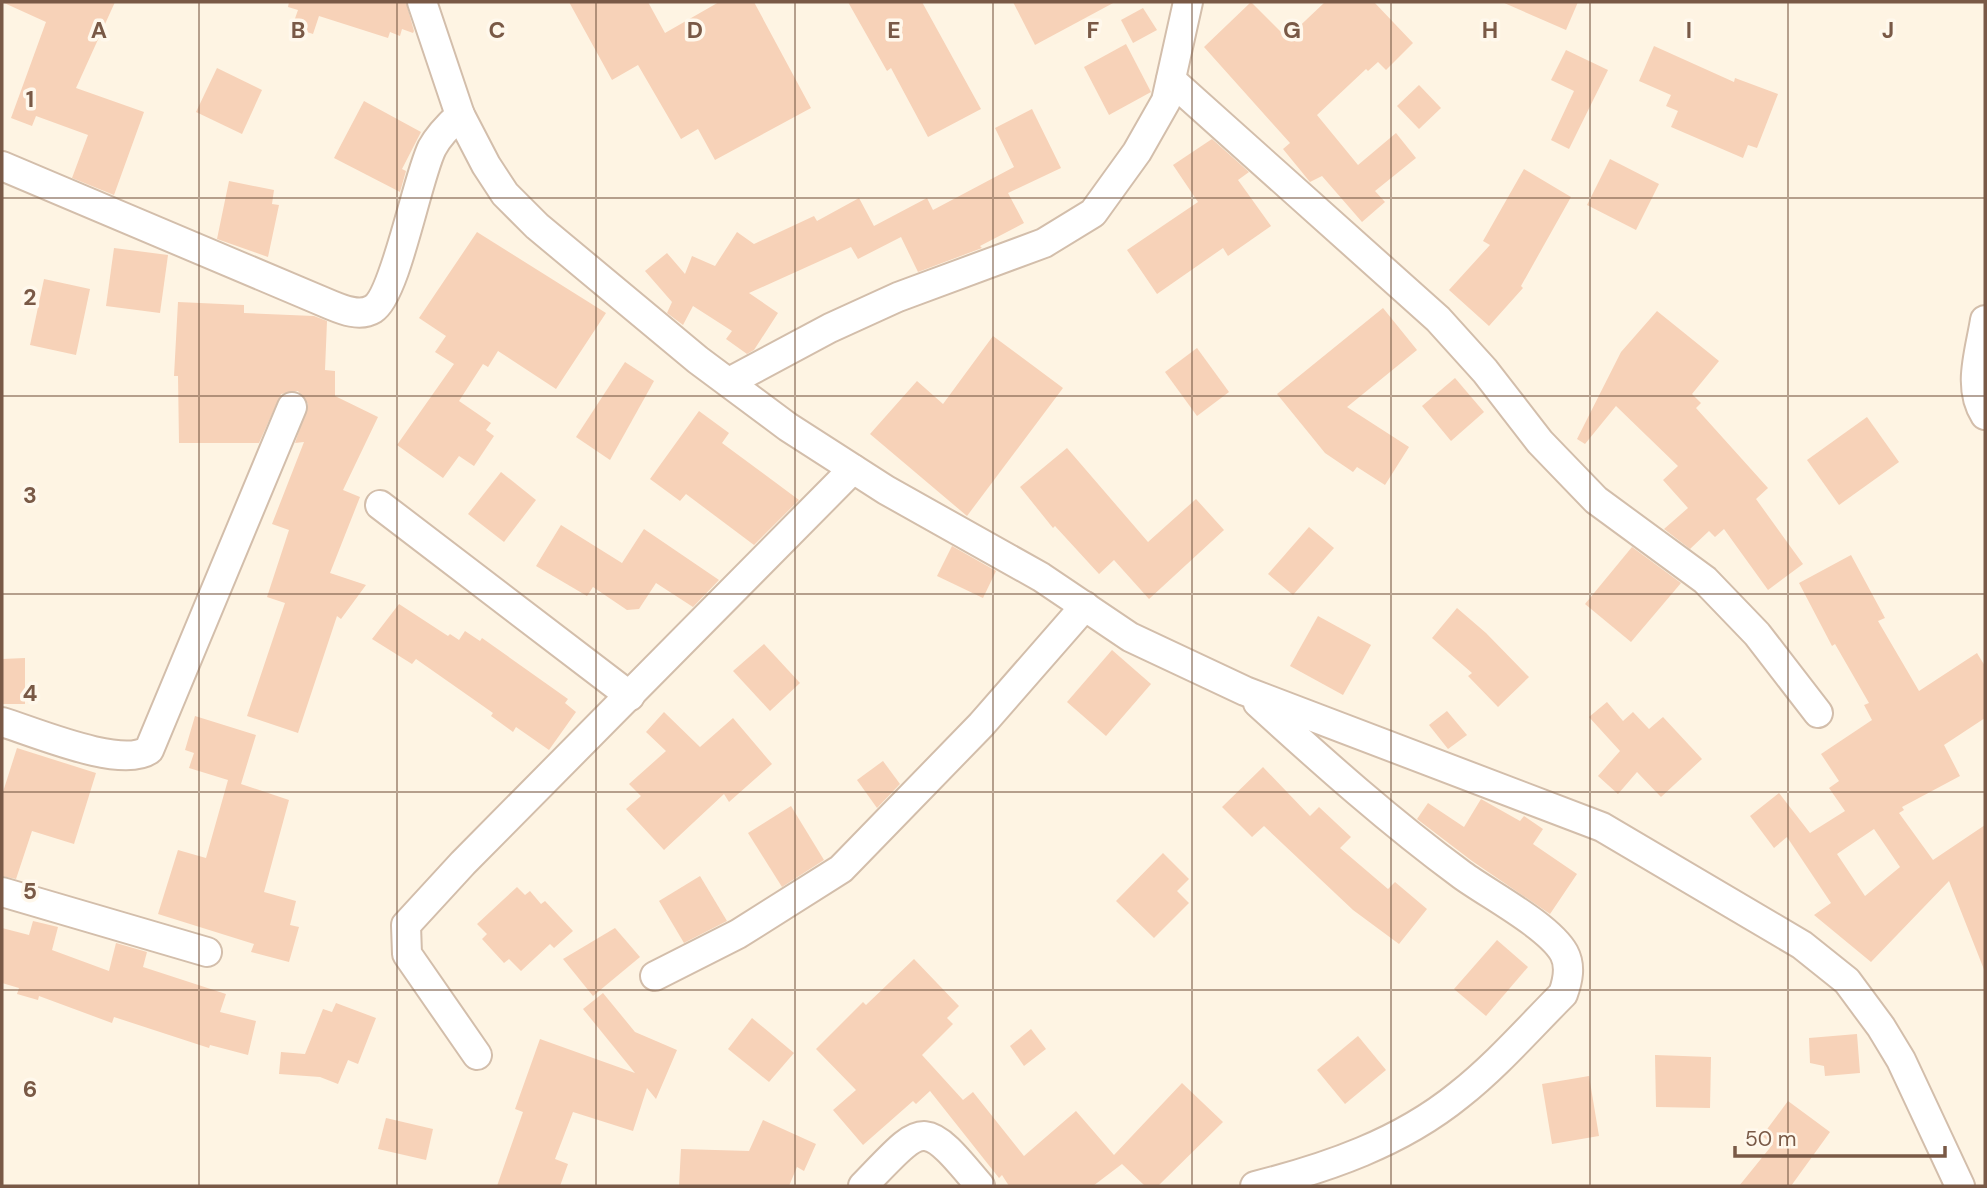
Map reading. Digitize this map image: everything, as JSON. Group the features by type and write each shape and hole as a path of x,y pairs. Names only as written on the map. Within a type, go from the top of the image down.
{"street":[{"path":"422,2 460,115 505,194 537,226 729,382 788,427 853,469 1085,606 1129,636 1245,691 1602,827 1802,945 1846,981 1874,1016 1901,1060 1960,1186"},
{"path":"729,382 830,328 898,296 1044,243 1080,224 1103,201 1159,115 1171,80 1188,2"},
{"path":"1171,80 1446,327 1540,442 1596,500 1705,580 1757,634 1818,713"},
{"path":"2,166 331,305 362,312 373,309 381,300 399,256 432,149 449,124 460,115"},
{"path":"1985,320 1975,386 1977,402 1985,415"},
{"path":"2,722 120,757 141,756 149,750 292,407"},
{"path":"477,1055 411,962 404,938 406,925 463,863 853,469"},
{"path":"380,505 630,696"},
{"path":"655,976 750,928 841,869 999,705 1085,606"},
{"path":"1245,691 1361,797 1462,876 1549,937 1563,951 1568,980 1563,994 1488,1070 1430,1117 1330,1166 1255,1186"},
{"path":"2,892 207,952"},
{"path":"863,1186 905,1143 922,1136 944,1142 981,1186"}],"building":[{"path":"2,2 115,2 76,88 144,112 114,195 72,178 88,135 36,116 32,126 11,118 46,22"},
{"path":"289,2 406,2 414,31 413,33 402,29 400,36 390,32 388,38 319,16 313,34 292,27 298,10 288,7"},
{"path":"569,2 648,2 665,33 719,2 754,2 811,108 715,160 698,129 681,139 638,65 612,80"},
{"path":"848,2 922,2 981,109 928,137 891,68 887,71"},
{"path":"1013,2 1115,2 1035,45"},
{"path":"1251,2 1287,38 1325,2 1374,2 1413,43 1386,70 1378,62 1368,71 1366,69 1317,115 1358,165 1396,133 1416,158 1375,191 1385,202 1362,222 1322,176 1310,182 1283,149 1290,143 1204,47"},
{"path":"1502,2 1578,2 1566,30"},
{"path":"1143,8 1157,30 1133,43 1121,20"},
{"path":"1126,44 1151,92 1109,115 1084,67"},
{"path":"1654,46 1734,82 1735,78 1778,94 1757,148 1748,145 1743,158 1671,127 1678,111 1666,106 1671,95 1639,81"},
{"path":"1566,50 1608,70 1569,149 1551,140 1574,91 1551,80"},
{"path":"217,68 262,90 242,134 196,112"},
{"path":"1419,85 1441,108 1419,129 1397,106"},
{"path":"364,101 421,132 402,169 406,171 400,192 334,158"},
{"path":"1032,109 1061,168 1008,193 1024,223 980,246 982,248 918,272 901,237 858,259 851,247 749,293 778,313 754,350 747,354 726,339 732,331 693,306 683,325 667,313 672,302 645,271 667,253 685,274 692,256 715,266 737,232 754,244 814,216 817,221 859,198 874,226 927,198 933,210 1014,167 995,128"},
{"path":"1212,139 1249,172 1238,180 1271,226 1228,256 1223,248 1157,294 1127,250 1198,202 1173,165"},
{"path":"1610,159 1659,184 1636,230 1587,205"},
{"path":"1524,169 1571,197 1521,286 1523,288 1489,326 1449,290 1490,245 1483,241"},
{"path":"229,181 274,190 272,204 279,205 268,257 217,239"},
{"path":"477,232 606,313 556,389 498,351 488,367 483,364 459,401 491,423 486,430 494,436 474,466 459,456 443,478 397,445 454,364 435,352 446,336 419,318"},
{"path":"114,248 168,255 160,313 106,306"},
{"path":"44,279 90,289 76,355 30,345"},
{"path":"178,302 244,305 244,313 314,316 327,321 325,370 335,371 335,396 378,417 343,490 360,497 330,573 366,585 341,619 337,616 298,733 247,716 285,603 267,597 289,530 272,524 304,442 295,443 308,404 298,391 281,394 259,443 179,443 178,376 174,376"},
{"path":"1383,308 1417,350 1347,407 1409,447 1385,485 1357,467 1353,472 1325,453 1277,394"},
{"path":"1657,311 1719,361 1692,394 1701,403 1696,408 1768,488 1756,499 1803,564 1768,590 1724,529 1715,537 1709,531 1690,549 1664,529 1688,508 1663,480 1678,466 1616,406 1585,444 1577,439 1621,352"},
{"path":"993,336 1063,388 967,516 870,434 917,381 943,404"},
{"path":"1197,348 1229,392 1197,416 1165,372"},
{"path":"625,362 654,381 610,460 576,437"},
{"path":"1455,378 1484,412 1451,441 1422,406"},
{"path":"699,411 729,433 722,443 799,500 754,545 686,494 680,501 650,479"},
{"path":"1867,417 1899,462 1839,505 1807,460"},
{"path":"1067,448 1148,542 1196,499 1224,530 1149,599 1114,560 1099,574 1055,526 1053,528 1020,487"},
{"path":"501,472 536,500 504,542 468,514"},
{"path":"561,525 622,563 644,529 719,580 693,607 656,583 639,609 627,610 593,587 587,596 536,566"},
{"path":"1309,527 1334,548 1293,595 1268,574"},
{"path":"952,546 996,571 983,598 937,576"},
{"path":"1632,547 1681,583 1631,642 1585,604"},
{"path":"1851,555 1885,618 1878,621 1919,691 1977,653 1985,666 1985,718 1944,745 1960,776 1902,807 1904,810 1899,813 1933,860 1985,825 1985,972 1949,881 1871,962 1814,915 1831,903 1787,837 1774,848 1750,816 1779,793 1810,833 1845,811 1829,788 1839,781 1821,754 1872,720 1864,705 1869,703 1835,644 1832,646 1799,583","holes":["1874,829 1900,867 1865,896 1837,854"]},
{"path":"399,604 448,636 450,634 459,640 465,631 480,641 482,638 568,699 565,703 576,712 549,750 516,727 513,732 491,716 493,713 416,659 412,664 372,639"},
{"path":"1457,608 1529,677 1498,707 1468,676 1472,673 1432,638"},
{"path":"1318,616 1371,645 1343,695 1290,666"},
{"path":"764,644 800,683 770,711 733,671"},
{"path":"1112,650 1151,684 1106,736 1067,702"},
{"path":"25,658 25,704 2,704 2,659"},
{"path":"1607,702 1623,721 1633,712 1649,729 1663,717 1702,759 1661,797 1637,772 1618,794 1598,776 1620,751 1589,717"},
{"path":"1447,711 1467,735 1448,749 1429,725"},
{"path":"664,712 700,747 733,718 772,764 729,802 724,794 664,850 626,809 641,796 629,784 666,751 646,732"},
{"path":"195,716 256,735 241,784 289,800 264,892 296,901 290,925 299,927 289,962 251,952 254,944 158,914 178,850 206,858 228,780 189,768 194,753 185,750"},
{"path":"17,748 96,773 74,844 32,831 16,879 2,876 2,795"},
{"path":"883,761 900,784 877,808 857,780"},
{"path":"1263,767 1310,816 1319,807 1351,837 1340,848 1388,889 1395,882 1427,909 1399,944 1353,910 1264,826 1252,837 1222,807"},
{"path":"1481,799 1520,821 1524,816 1543,829 1533,844 1577,874 1550,914 1472,861 1417,819 1428,803 1464,827"},
{"path":"791,806 824,860 782,887 748,833"},
{"path":"1163,853 1189,879 1177,891 1189,903 1154,938 1116,901"},
{"path":"700,876 727,921 684,943 659,901"},
{"path":"517,887 525,895 530,891 541,904 545,901 573,931 554,948 550,944 521,971 509,959 504,963 482,939 487,934 477,924"},
{"path":"33,921 58,927 52,950 109,971 116,943 147,952 143,967 226,994 220,1012 256,1021 248,1055 210,1045 209,1048 114,1017 112,1023 39,996 38,1000 17,994 19,988 2,983 2,928 29,935"},
{"path":"615,928 640,957 593,996 563,959"},
{"path":"1497,940 1528,967 1486,1016 1454,989"},
{"path":"914,959 959,1006 947,1018 953,1024 922,1055 963,1100 973,1092 1024,1156 1076,1111 1114,1155 1182,1083 1223,1122 1158,1186 1145,1186 1122,1164 1093,1186 1009,1186 1002,1175 999,1178 930,1091 916,1104 913,1101 863,1145 833,1110 856,1090 816,1049 863,1002 866,1005"},
{"path":"603,993 635,1032 677,1050 656,1099 647,1088 633,1131 573,1112 555,1159 568,1164 560,1186 497,1186 523,1112 515,1109 540,1039 635,1073 583,1009"},
{"path":"336,1003 376,1018 358,1064 348,1060 338,1084 320,1077 279,1074 281,1052 305,1054 323,1009 332,1012"},
{"path":"752,1018 794,1053 769,1082 728,1049"},
{"path":"1031,1029 1046,1049 1024,1066 1010,1046"},
{"path":"1857,1034 1860,1073 1825,1076 1824,1066 1810,1063 1809,1038"},
{"path":"1358,1036 1386,1070 1345,1104 1317,1070"},
{"path":"1655,1055 1711,1057 1710,1108 1656,1107"},
{"path":"1589,1076 1599,1136 1552,1144 1542,1084"},
{"path":"1788,1101 1830,1132 1791,1186 1739,1186 1773,1144 1762,1136"},
{"path":"386,1118 433,1129 426,1160 378,1149"},
{"path":"763,1120 816,1144 804,1171 797,1167 789,1186 679,1186 681,1149 749,1151"}]}
